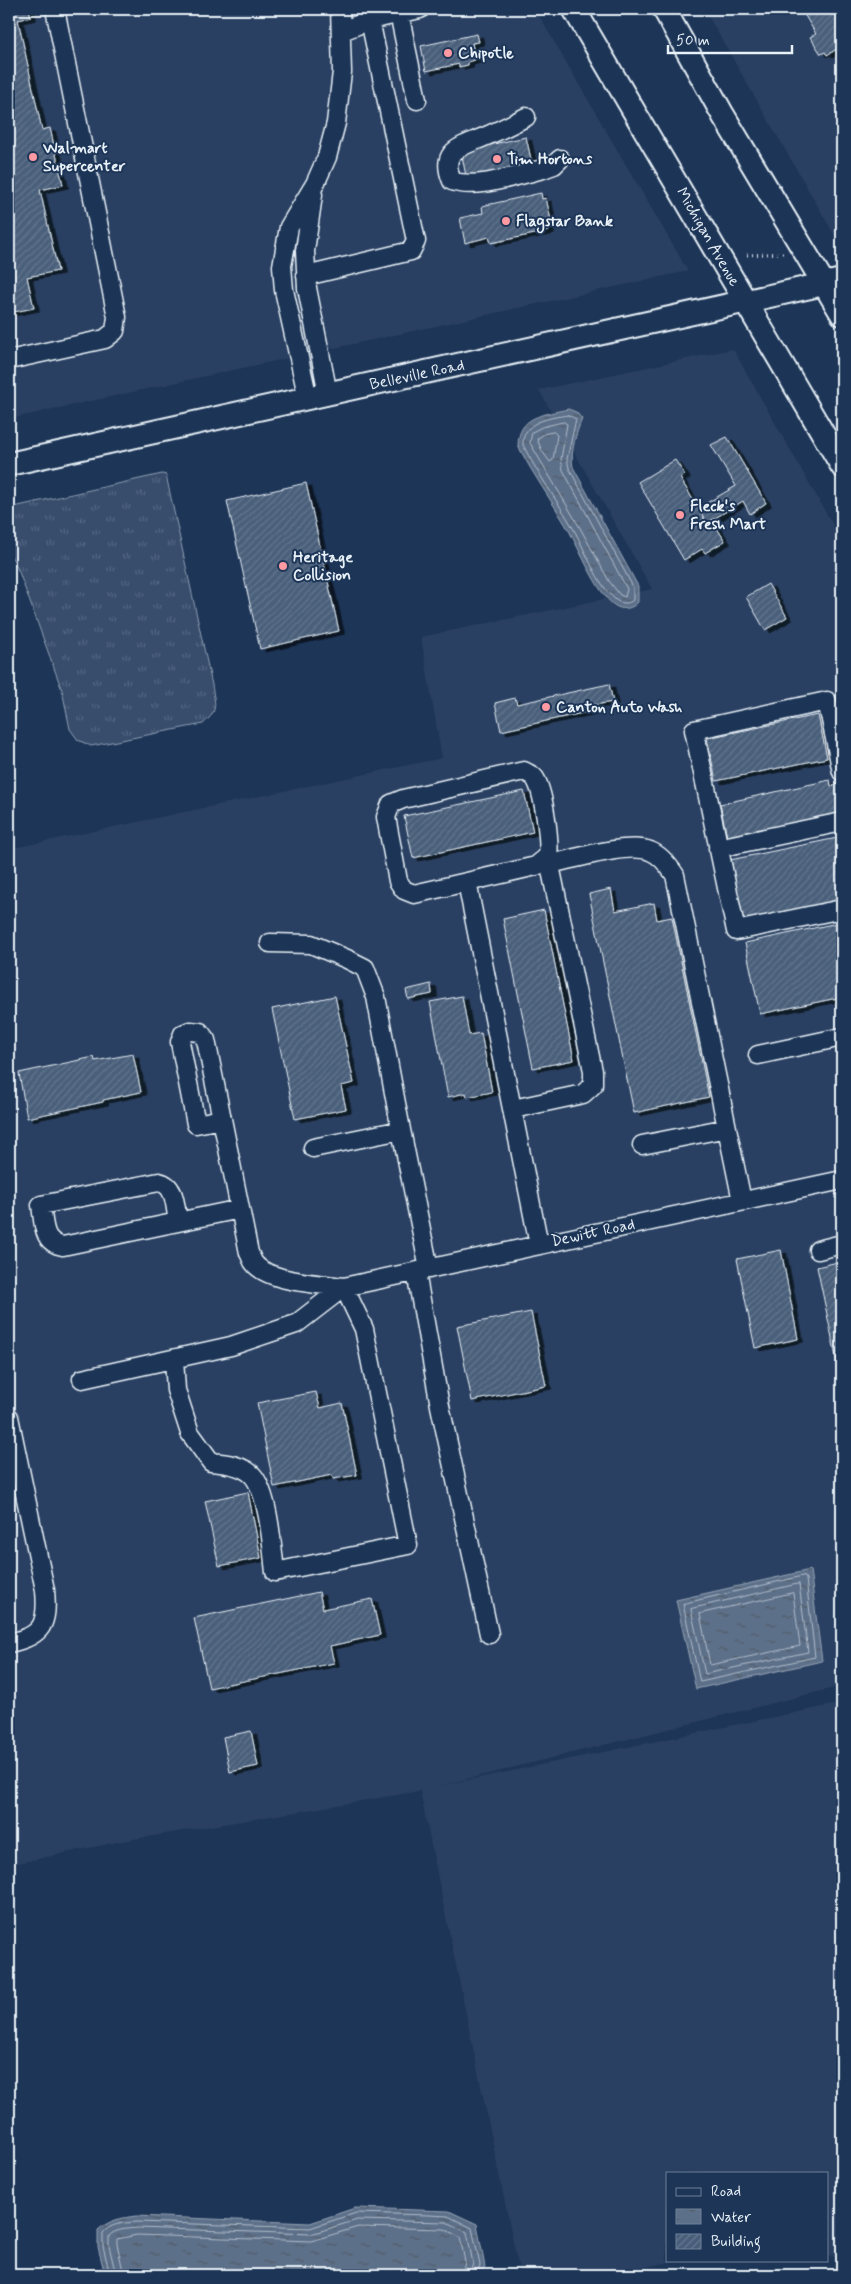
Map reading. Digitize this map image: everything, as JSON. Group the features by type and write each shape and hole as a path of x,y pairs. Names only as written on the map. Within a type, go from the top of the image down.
{"main road":[{"name":"Michigan Avenue","path":"574,9 842,466"},
{"path":"664,9 723,115 833,282 842,314"},
{"name":"Belleville Road","path":"9,464 833,282"}],"street":[{"path":"9,360 105,339 115,332 117,317 55,9"},
{"path":"318,396 284,290 282,266 289,227 315,184 336,123 342,72 340,9"},
{"path":"342,31 370,20 420,9"},
{"path":"400,13 417,100"},
{"path":"306,276 411,252 416,241 370,20"},
{"path":"526,117 458,147 449,158 448,172 452,181 461,185 475,184 543,169 554,165 560,159"},
{"path":"315,184 307,228 306,276 318,396"},
{"path":"842,772 827,701 694,730 736,931 842,909"},
{"path":"513,1110 583,1094 593,1084 593,1071 549,860 550,843 540,790 534,777 524,771 403,799 391,804 386,817 398,881 404,890 414,894 536,866 549,860 624,848 642,848 652,851 666,862 675,875 742,1201"},
{"path":"718,848 842,822"},
{"path":"467,882 540,1245"},
{"path":"270,943 311,944 347,959 364,968 376,997 401,1130 440,1406 488,1634"},
{"path":"222,1119 196,1124 180,1042 183,1034 190,1031 200,1032 206,1040 222,1119 240,1209 249,1253 254,1264 264,1272 291,1280 344,1287"},
{"path":"758,1055 842,1037"},
{"path":"642,1145 727,1128"},
{"path":"314,1148 401,1130"},
{"name":"Dewitt Road","path":"344,1287 842,1180"},
{"path":"178,1222 170,1188 166,1183 159,1182 41,1205 48,1239 53,1244 63,1246 178,1222 240,1209"},
{"path":"818,1250 842,1244"},
{"path":"82,1379 231,1346 296,1324 344,1287"},
{"path":"174,1359 176,1390 190,1433 211,1462 232,1464 254,1476 265,1504 275,1572 408,1545 364,1328 344,1287"},
{"path":"9,1417 45,1590 47,1608 41,1629 32,1636 9,1643"}],"path":[{"path":"747,255 782,253"}],"shaded area":[{"path":"9,9 535,9 688,271 9,419"},
{"path":"704,9 842,9 842,240 838,241"},
{"path":"733,349 842,541 842,1686 439,1786 842,1703 842,2259 828,2255 828,2172 666,2172 666,2262 669,2262 607,2275 520,2275 420,1791 117,1842 9,1865 9,849 442,758 421,637 652,589 539,390"}],"green space":[{"path":"162,474 166,475 212,685 215,702 214,711 203,724 91,746 78,740 70,729 62,690 19,572 9,551 9,508"}],"water":[{"path":"568,409 576,412 582,419 574,443 573,467 638,586 638,602 630,608 617,607 601,591 568,529 518,446 522,428 527,422 542,415"},
{"path":"810,1570 822,1661 696,1689 676,1600"},
{"path":"355,2208 449,2211 477,2224 485,2267 479,2275 105,2275 98,2247 98,2230 111,2222 136,2216 310,2223"}],"building":[{"name":"Walmart Supercenter","path":"9,9 29,9 31,17 18,20 42,130 50,128 63,185 40,190 58,271 27,277 34,308 9,313"},
{"path":"801,9 842,9 842,46 827,55 825,52 821,54 810,37 816,34"},
{"name":"Chipotle","path":"477,34 479,42 472,43 475,60 468,62 468,65 459,67 459,64 426,71 421,46"},
{"name":"Tim Hortons","path":"526,137 533,168 467,181 461,151"},
{"name":"Flagstar Bank","path":"541,193 542,199 546,198 552,225 548,226 549,231 491,243 489,237 465,243 460,218 483,213 482,206"},
{"path":"727,437 766,503 750,514 743,501 707,523 698,508 736,486 711,445"},
{"name":"Fleck's Fresh Mart","path":"675,460 685,475 680,478 710,528 715,525 725,541 705,553 702,549 684,560 638,482"},
{"name":"Heritage Collision","path":"306,483 339,631 260,649 227,501"},
{"path":"768,584 787,617 765,630 746,597"},
{"name":"Canton Auto Wash","path":"609,684 613,702 594,705 596,710 501,731 495,703 515,698 517,704"},
{"path":"818,715 827,758 716,781 707,738"},
{"path":"830,780 831,786 842,783 842,812 727,837 720,804"},
{"path":"524,791 533,832 413,858 404,816"},
{"path":"842,837 842,900 743,921 730,860"},
{"path":"611,889 615,911 654,903 657,920 672,917 709,1097 634,1113 589,894"},
{"path":"544,910 574,1060 533,1068 503,919"},
{"path":"842,922 842,997 760,1014 745,943"},
{"path":"431,984 432,994 408,999 406,990"},
{"path":"335,996 354,1083 341,1086 346,1109 295,1119 272,1009"},
{"path":"462,996 469,1035 481,1033 492,1092 467,1097 466,1093 448,1097 430,1002"},
{"path":"133,1054 141,1092 27,1118 19,1073 94,1057 95,1061"},
{"path":"781,1250 798,1339 755,1348 737,1259"},
{"path":"842,1261 842,1385 817,1267"},
{"path":"531,1312 546,1386 472,1401 457,1326"},
{"path":"316,1392 320,1408 342,1403 357,1475 333,1479 332,1475 274,1487 257,1403"},
{"path":"248,1492 261,1558 219,1566 205,1501"},
{"path":"319,1592 323,1609 372,1599 380,1635 330,1646 334,1663 209,1688 194,1618"},
{"path":"251,1731 258,1766 230,1772 223,1737"}],"waterway":[{"path":"765,2275 777,2274"}],"place":[{"name":"Chipotle","path":"448,53"},
{"name":"Walmart Supercenter","path":"33,157"},
{"name":"Tim Hortons","path":"497,159"},
{"name":"Flagstar Bank","path":"506,221"},
{"name":"Fleck's Fresh Mart","path":"680,515"},
{"name":"Heritage Collision","path":"283,566"},
{"name":"Canton Auto Wash","path":"546,707"}]}
